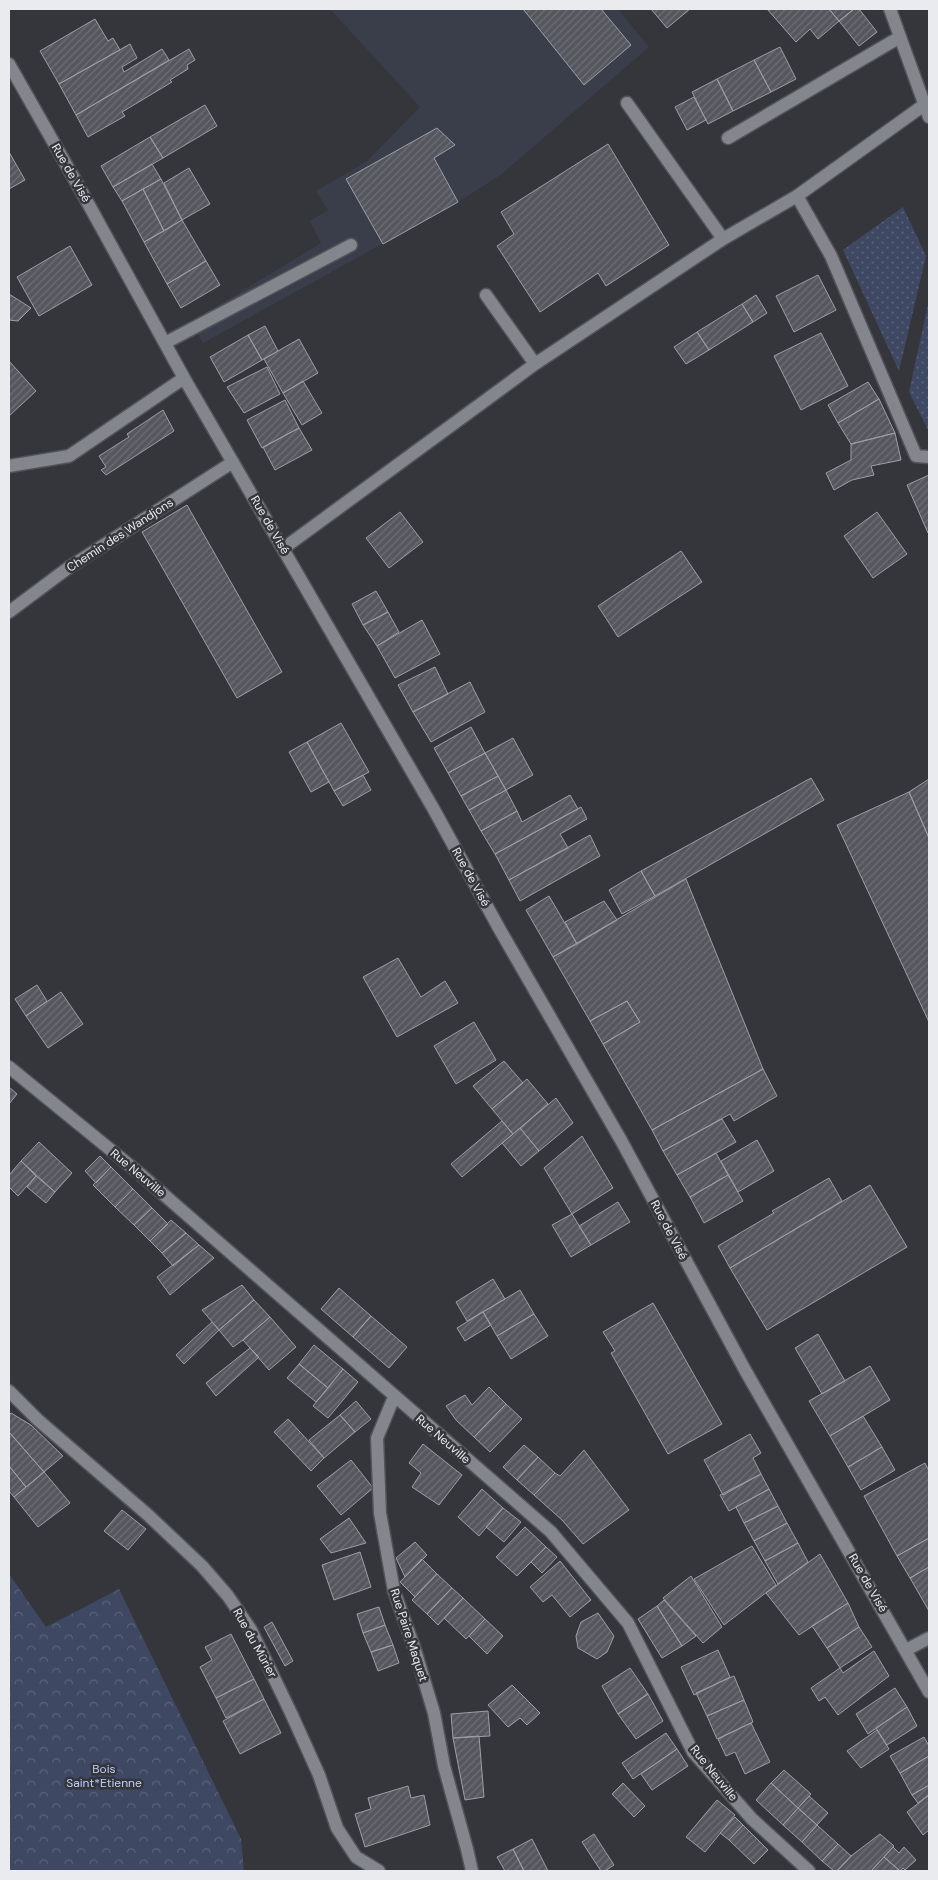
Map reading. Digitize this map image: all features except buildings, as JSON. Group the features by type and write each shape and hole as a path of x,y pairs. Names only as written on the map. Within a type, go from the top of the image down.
{"street":[{"path":"890,9 929,117"},
{"path":"728,138 900,37"},
{"name":"Rue de Visé","path":"9,64 184,378 284,548 622,1142 745,1370 929,1692"},
{"path":"627,103 723,239"},
{"path":"284,548 535,364 723,239 797,196 924,105"},
{"path":"797,196 831,256 916,456 929,457"},
{"path":"165,343 351,245"},
{"path":"486,296 535,364"},
{"path":"9,466 69,456 184,378"},
{"name":"Chemin des Wandjons","path":"9,612 68,568 233,462"},
{"name":"Rue Neuville","path":"9,1067 139,1173 551,1532 628,1623 693,1752 752,1819 809,1871"},
{"name":"Rue du Mûrier","path":"9,1391 38,1420 188,1553 228,1596 251,1630 291,1713 318,1775 337,1828 356,1857 379,1871"},
{"name":"Rue Paire Maquet","path":"394,1397 377,1438 380,1513 394,1591 415,1650 434,1713 444,1766 468,1849 472,1871"},
{"path":"906,1650 929,1638"}],"shaded area":[{"path":"330,9 618,9 649,47 502,174 458,202 203,343 191,322 321,243 310,221 328,210 316,191 366,162 420,107"}],"green space":[{"path":"903,207 926,256 899,371 843,250"},
{"path":"929,300 929,432 909,392"},
{"name":"Bois Saint*Etienne","path":"9,1574 46,1627 119,1589 241,1839 244,1871 9,1871"}]}
